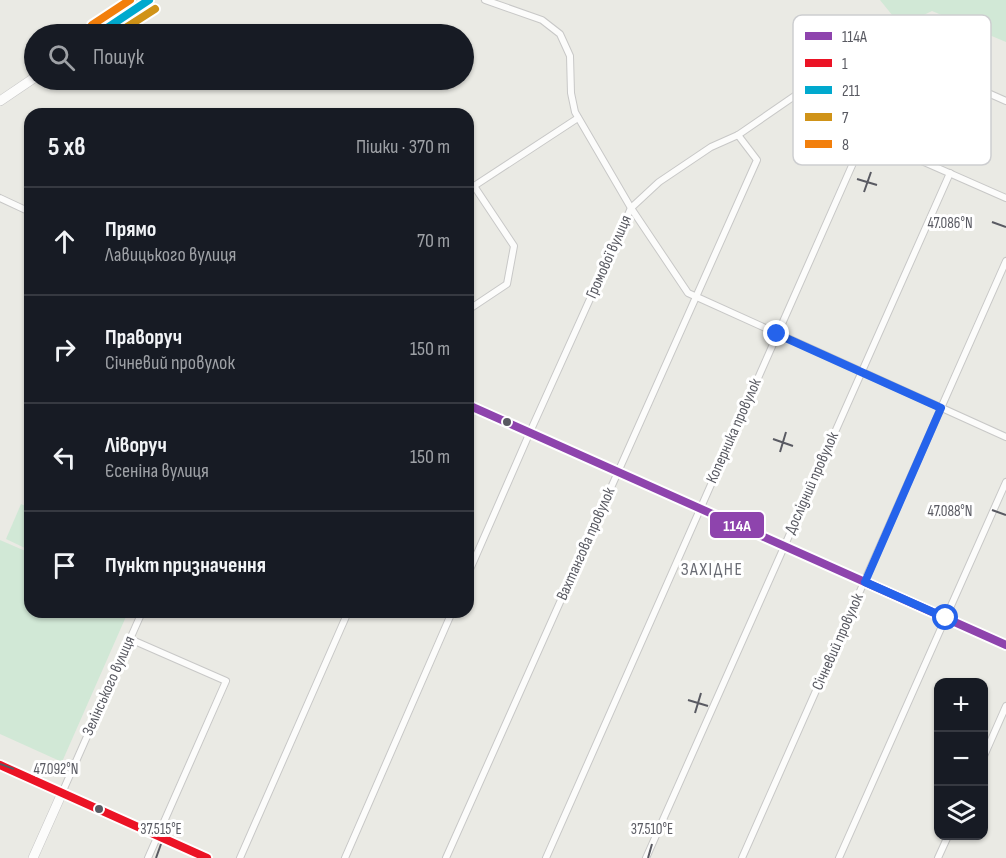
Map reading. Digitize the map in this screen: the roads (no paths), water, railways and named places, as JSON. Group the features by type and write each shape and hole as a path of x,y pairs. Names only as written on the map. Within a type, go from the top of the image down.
{"street":[{"path":"113,24 149,0"},
{"path":"484,0 542,20 560,34 570,56 572,103 579,118 631,208 683,288 696,298 1006,437"},
{"path":"0,101 24,85"},
{"name":"Громової вулиця","path":"991,93 1006,100"},
{"name":"Громової вулиця","path":"474,560 631,208 659,182 711,147 738,135 793,97"},
{"path":"474,186 579,118"},
{"name":"Вахтангова провулок","path":"446,858 757,160 738,135"},
{"name":"Коперника провулок","path":"546,858 852,165"},
{"path":"932,165 1006,198"},
{"name":"Дослідний провулок","path":"646,858 950,173"},
{"path":"474,192 514,246 507,284 474,306"},
{"path":"0,198 24,209"},
{"name":"Січневий провулок","path":"742,858 1006,261"},
{"path":"474,408 1006,645"},
{"path":"839,858 1006,482"},
{"name":"Зелінського вулиця","path":"33,858 139,618"},
{"path":"240,858 345,618"},
{"path":"345,858 449,618"},
{"path":"130,639 226,681 148,858"},
{"path":"988,747 1006,706"},
{"path":"0,765 207,858"},
{"path":"938,858 946,840"}],"district":[{"name":"ЗАХІДНЕ","path":"712,569"}]}
